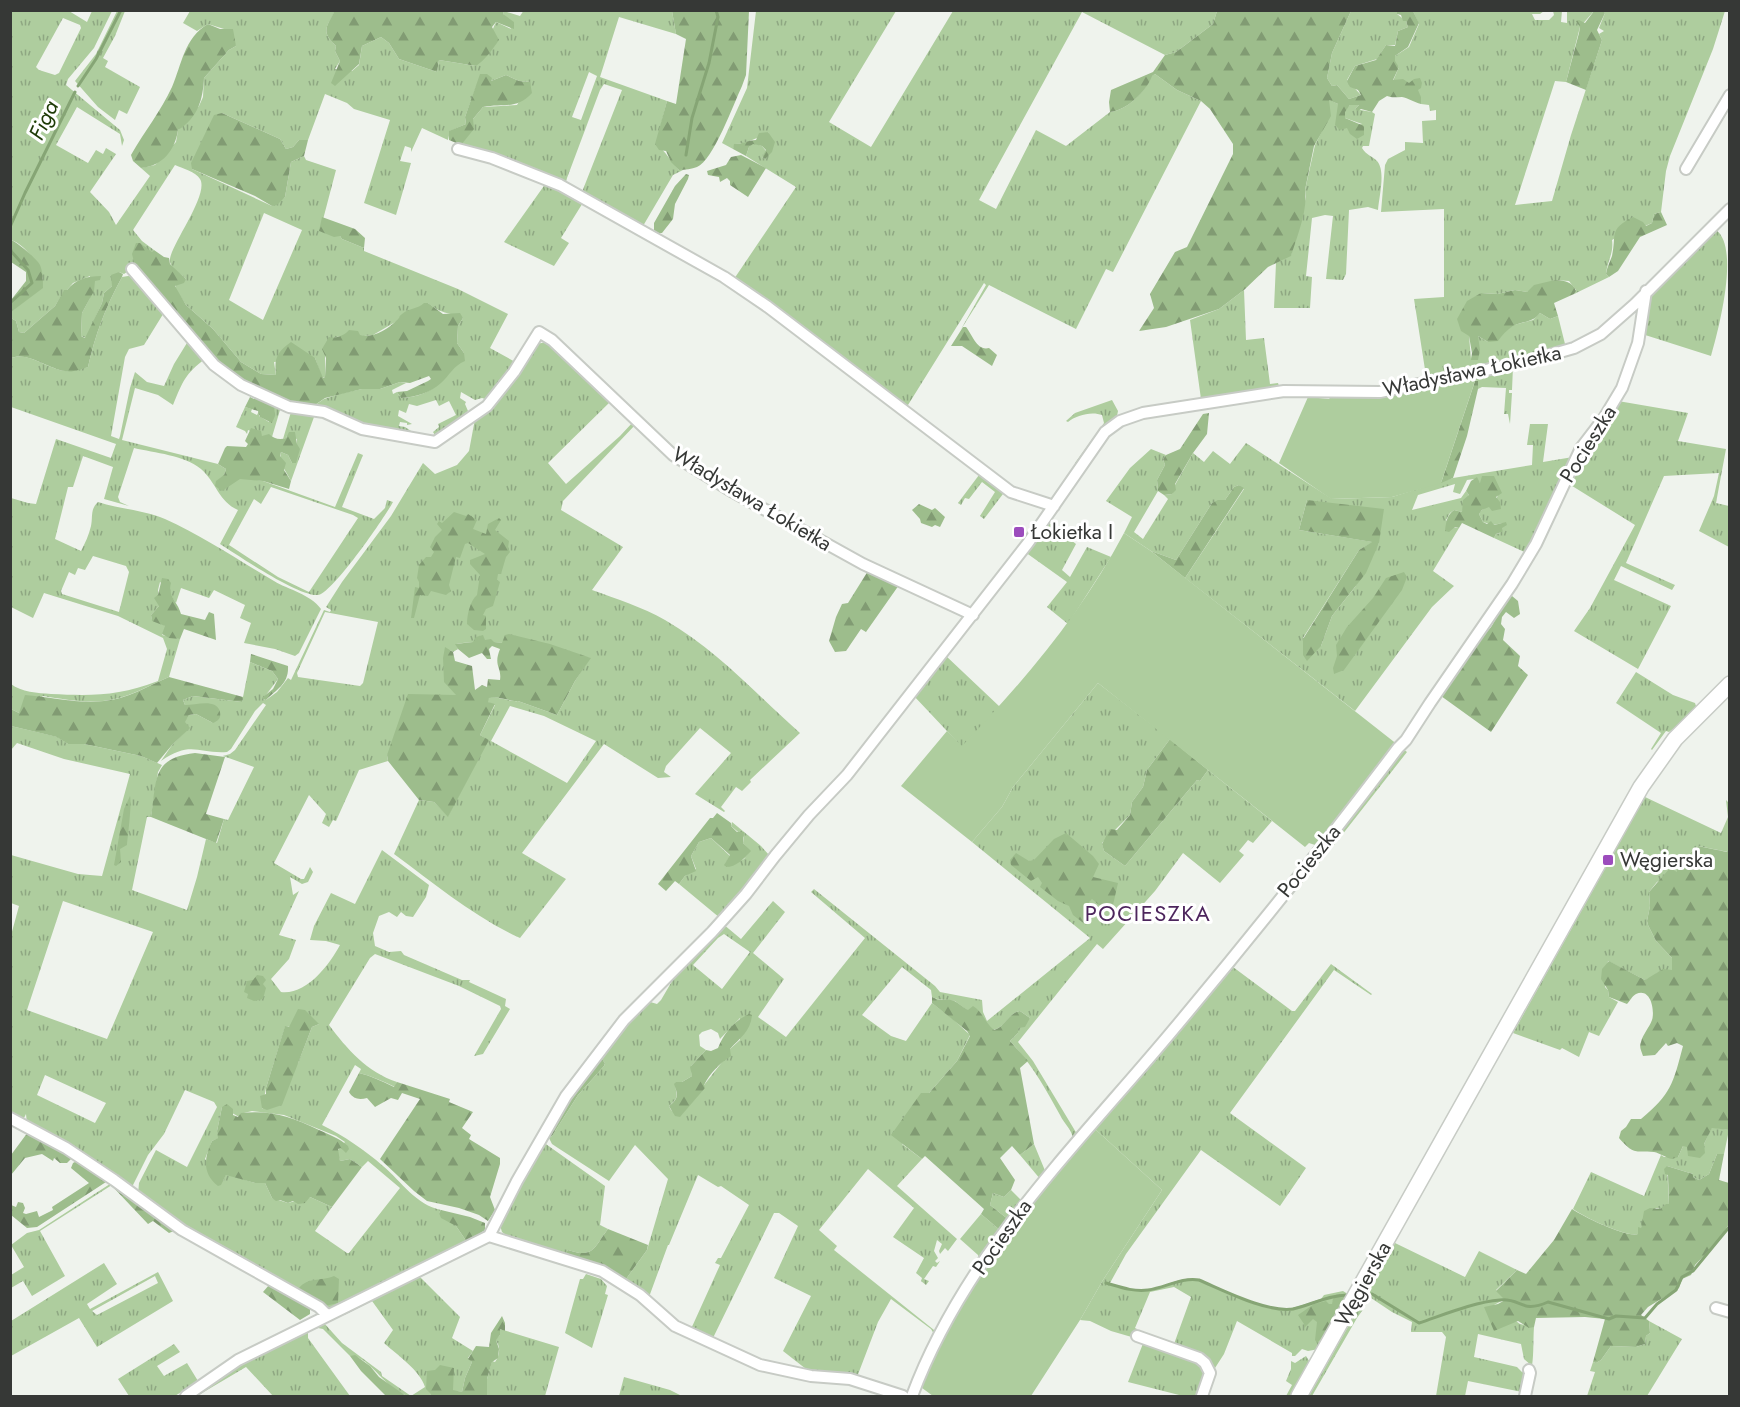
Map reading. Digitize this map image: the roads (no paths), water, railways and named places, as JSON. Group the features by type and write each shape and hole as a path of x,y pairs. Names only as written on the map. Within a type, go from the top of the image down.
{"main road":[{"name":"Węgierska","path":"1299,1396 1641,787 1675,739 1730,684"}],"street":[{"path":"1686,169 1730,95"},
{"path":"458,149 492,158 560,185 724,277 768,307 1011,492 1054,506"},
{"name":"Władysława Łokietka","path":"489,1236 517,1181 566,1096 624,1020 712,932 746,894 779,851 847,775 973,615 1054,506 1105,432 1120,421 1143,413 1284,391 1380,392 1529,361 1574,348 1601,334 1635,304 1730,209"},
{"name":"Władysława Łokietka","path":"132,269 166,306 214,365 241,385 288,407 324,412 362,429 435,442 487,406 514,372 539,332 552,340 673,455 733,492 862,564 973,615"},
{"name":"Pocieszka","path":"912,1396 926,1360 949,1314 1021,1207 1169,1035 1406,740 1512,584 1536,544 1581,448 1604,418 1622,388 1638,343 1646,291"},
{"path":"10,1118 66,1148 182,1230 319,1307 327,1315"},
{"path":"186,1396 237,1360 489,1236 602,1271 640,1295 675,1326 760,1365 811,1376 850,1379 903,1396"},
{"path":"1716,1308 1730,1312"},
{"path":"1137,1336 1205,1362 1210,1373 1202,1396"},
{"path":"1525,1396 1529,1370"}],"waterway":[{"name":"Figa","path":"78,86 96,59 121,10"},
{"path":"686,155 692,118 709,63 718,17 716,10"},
{"name":"Figa","path":"10,227 75,92"},
{"name":"Figa","path":"10,250 28,270 32,283 10,303"},
{"path":"1366,1294 1372,1294 1419,1323 1469,1306 1500,1300 1513,1301 1527,1306 1548,1302 1609,1319 1616,1316 1645,1318 1657,1304 1676,1290 1682,1277 1693,1271 1730,1226"},
{"path":"1106,1283 1127,1289 1142,1290 1154,1289 1179,1281 1199,1280 1245,1300 1282,1309 1293,1309 1327,1298 1348,1295"}],"place":[{"name":"Łokietka I","path":"1019,532"},
{"name":"Węgierska","path":"1608,860"}],"district":[{"name":"POCIESZKA","path":"1148,913"}]}
